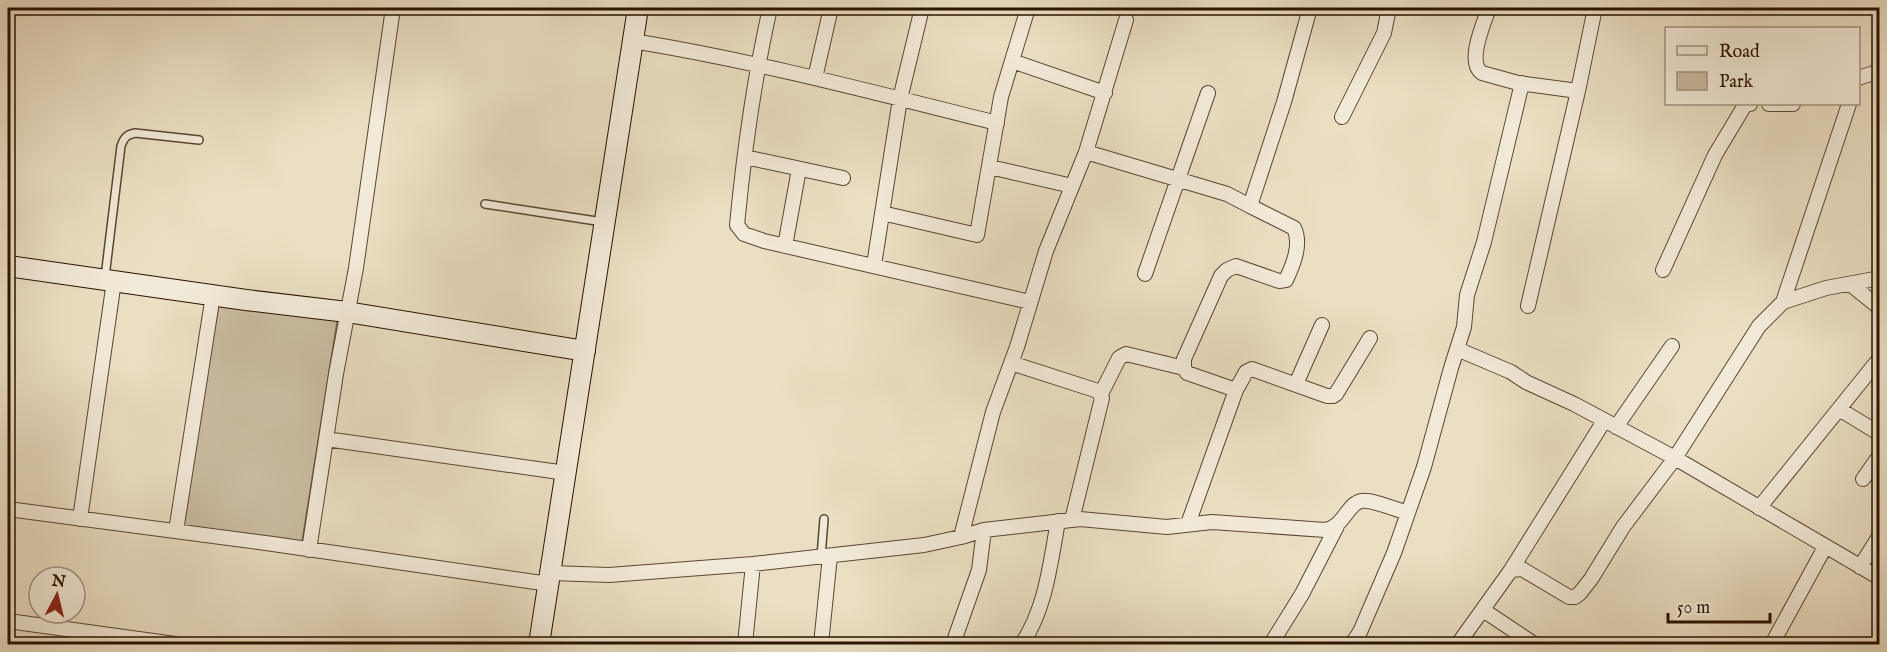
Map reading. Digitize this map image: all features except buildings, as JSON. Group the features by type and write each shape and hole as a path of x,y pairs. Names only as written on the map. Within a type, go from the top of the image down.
{"street":[{"path":"309,549 356,268 393,8"},
{"path":"540,645 638,8"},
{"path":"770,8 758,65 737,225 744,234 785,246 1030,302"},
{"path":"815,78 831,8"},
{"path":"874,265 900,99 922,8"},
{"path":"882,213 977,235 1001,97 1028,8"},
{"path":"1251,206 1284,102 1310,8"},
{"path":"1342,117 1384,33 1389,8"},
{"path":"1489,8 1476,50 1475,64 1478,70 1522,84 1578,92"},
{"path":"1528,306 1578,92 1595,8"},
{"path":"961,537 993,412 1046,251 1086,152 1126,20"},
{"path":"633,41 701,52 997,123"},
{"path":"1012,61 1105,93"},
{"path":"1860,77 1880,71"},
{"path":"1352,645 1360,632 1394,553 1424,467 1464,327 1467,295 1484,243 1522,84"},
{"path":"1145,274 1208,93"},
{"path":"1663,270 1715,155 1745,105"},
{"path":"1511,570 1522,569 1569,597 1575,597 1580,593 1591,579 1623,527 1675,458 1759,326 1783,302 1849,105"},
{"path":"1086,152 1227,194 1294,228 1298,239 1286,280 1279,281 1236,266 1221,276 1185,359 1184,369"},
{"path":"745,157 843,178"},
{"path":"990,167 1072,186"},
{"path":"785,246 799,169"},
{"path":"8,266 347,312 585,351"},
{"path":"1783,302 1826,288 1880,278"},
{"path":"80,519 109,280"},
{"path":"1850,284 1880,308"},
{"path":"176,531 213,295"},
{"path":"1296,384 1322,325"},
{"path":"1188,524 1236,390 1246,372 1252,369 1333,396 1370,338"},
{"path":"1458,645 1610,424 1672,346"},
{"path":"1457,349 1497,364 1526,382 1559,396 1675,458 1825,548 1880,578"},
{"path":"1022,645 1045,594 1102,398 1101,394 1122,354 1184,369 1188,373 1236,390"},
{"path":"1759,508 1880,358"},
{"path":"1011,363 1098,391 1101,394"},
{"path":"1839,409 1880,434"},
{"path":"326,438 566,473"},
{"path":"1863,479 1880,455"},
{"path":"1271,645 1302,594 1337,526 1355,504 1359,501 1367,501 1408,513"},
{"path":"8,509 550,578 753,564 924,545 984,530 1065,521 1103,520 1167,527 1212,522 1325,530 1337,526"},
{"path":"953,645 979,570 984,530"},
{"path":"1860,567 1880,535"},
{"path":"1772,645 1825,548"},
{"path":"821,645 825,556"},
{"path":"745,645 753,564"},
{"path":"1483,610 1534,645"},
{"path":"8,621 175,645"}],"lane":[{"path":"109,280 121,146 124,138 128,134 135,133 199,140"},
{"path":"485,204 605,223"},
{"path":"824,519 825,556"}],"green space":[{"path":"216,305 334,316 337,322 302,542 183,526"}]}
